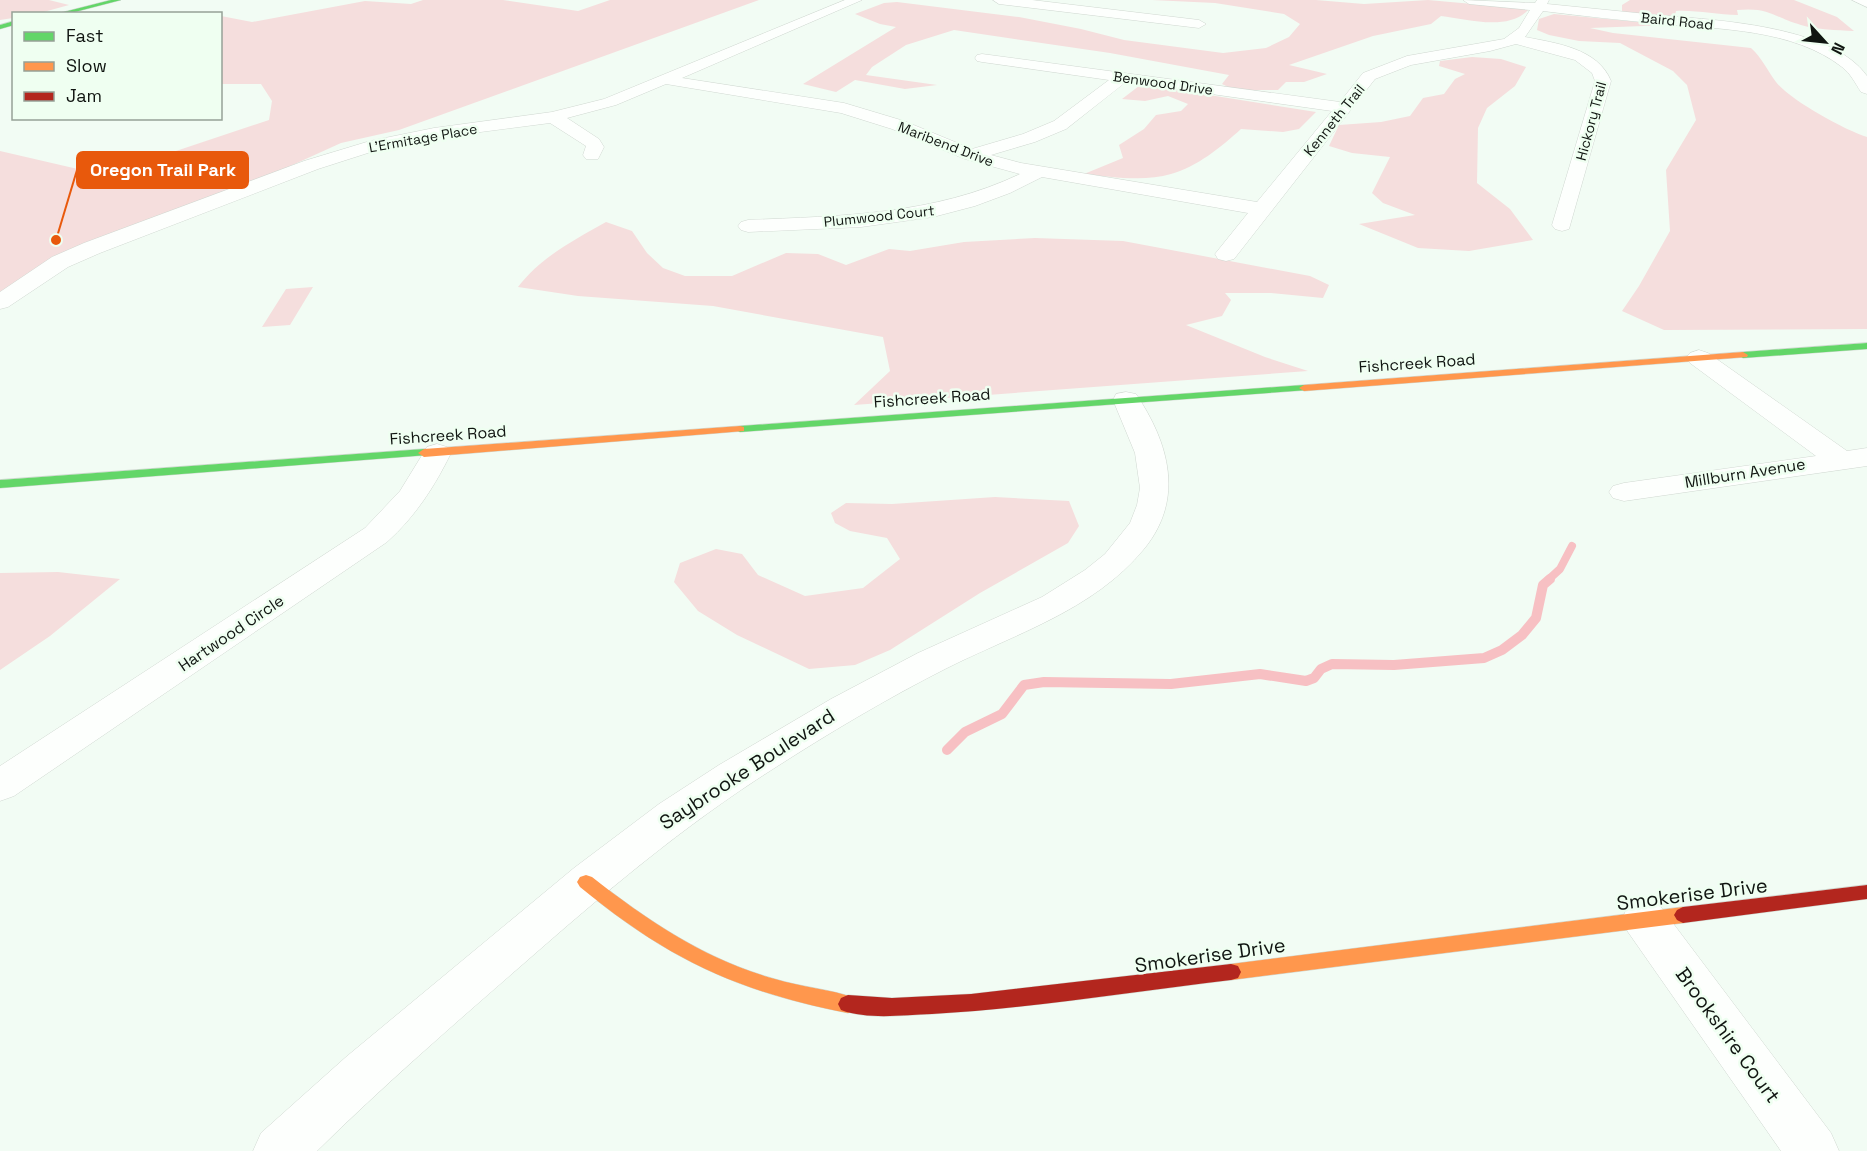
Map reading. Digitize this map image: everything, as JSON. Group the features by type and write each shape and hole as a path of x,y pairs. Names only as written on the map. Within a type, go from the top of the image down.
{"main road":[{"path":"67,12 118,0"},
{"name":"Fishcreek Road","path":"0,484 1867,346"},
{"name":"Smokerise Drive","path":"586,882 613,907 662,941 733,976 775,990 826,1001 892,1007 952,1005 1108,990 1182,978 1867,892"}],"street":[{"name":"L'Ermitage Place","path":"0,302 60,262 92,248 332,158 413,136 553,117 610,102 668,80 856,0"},
{"path":"999,0 1198,24"},
{"name":"Baird Road","path":"1469,0 1541,4 1749,30 1799,42 1840,59 1861,76 1867,88"},
{"path":"1858,0 1867,3"},
{"path":"1515,39 1524,31 1541,4"},
{"name":"Kenneth Trail","path":"1226,254 1369,76 1385,68 1421,58 1490,47 1515,39"},
{"name":"Hickory Trail","path":"1515,39 1580,57 1594,65 1603,74 1603,81 1562,225"},
{"name":"Benwood Drive","path":"982,58 1343,107"},
{"path":"1840,59 1867,61"},
{"path":"971,155 1029,138 1060,125 1123,77"},
{"name":"Maribend Drive","path":"668,80 844,108 898,125 971,155 1038,172 1262,209"},
{"path":"553,117 593,142 595,147 592,155"},
{"name":"Plumwood Court","path":"748,226 866,220 924,213 989,196 1038,172"},
{"path":"1699,358 1758,400 1853,458"},
{"name":"Saybrooke Boulevard","path":"280,1151 384,1055 586,882 650,831 728,777 832,713 960,647 1030,618 1086,586 1113,566 1137,538 1149,517 1155,483 1153,461 1146,441 1125,400"},
{"name":"Hartwood Circle","path":"0,786 376,535 402,512 424,480 437,453"},
{"name":"Millburn Avenue","path":"1623,492 1853,458"},
{"name":"Brookshire Court","path":"1644,919 1812,1151"}],"shaded area":[{"path":"0,0 49,0 69,5 44,12 12,12 12,18 0,20"},
{"path":"423,0 503,0 578,11 610,0 759,0 399,130 341,143 200,207 92,248 0,302 0,151 95,173 152,159 269,120 272,101 261,84 222,84 222,16 252,22 365,1 411,4"},
{"path":"1152,0 1316,0 1364,4 1428,0 1529,9 1521,16 1499,22 1441,16 1431,24 1373,36 1289,65 1327,74 1304,82 1286,82 1278,90 1234,90 1222,84 1229,75 1110,53 954,30 906,45 872,67 866,75 937,85 905,89 855,80 836,92 803,84 896,27 880,24 855,14 884,3 897,2 1019,17 1124,40 1223,53 1266,48 1289,37 1300,24 1284,14 1215,3"},
{"path":"1630,0 1794,0 1837,17 1854,31 1807,27 1771,13 1748,9 1737,10 1738,15 1684,11 1676,11 1675,16 1622,13 1622,5"},
{"path":"1554,14 1670,25 1590,28 1613,33 1751,48 1776,82 1793,97 1832,121 1867,137 1867,329 1664,330 1622,311 1670,231 1666,170 1696,120 1687,85 1673,71 1620,43 1579,41 1537,30 1539,19"},
{"path":"1472,57 1501,59 1526,67 1515,86 1487,108 1478,128 1477,183 1510,209 1533,240 1469,251 1418,248 1359,224 1415,215 1383,203 1372,193 1390,157 1352,153 1329,146 1339,125 1381,122 1410,116 1423,98 1444,94 1455,79 1465,74 1439,66 1440,61"},
{"path":"1139,86 1159,87 1316,112 1299,129 1283,132 1241,129 1199,161 1171,174 1139,178 1084,174 1123,158 1119,145 1144,129 1156,115 1181,111 1188,104 1168,96 1145,101 1122,99"},
{"path":"606,222 632,231 647,253 663,268 685,276 732,276 786,253 818,254 846,265 889,249 910,251 964,242 1035,238 1123,241 1310,276 1329,285 1323,298 1271,293 1225,293 1231,300 1222,316 1186,325 1265,357 1308,371 854,405 890,371 883,337 713,306 578,296 518,287 548,258"},
{"path":"313,287 290,325 262,327 286,289"},
{"path":"995,497 1069,501 1079,526 1068,543 980,593 890,650 855,665 809,669 737,635 698,611 674,582 680,563 716,549 742,554 758,575 805,596 863,588 900,559 887,538 850,531 835,523 831,513 846,503 892,504"},
{"path":"58,572 120,579 50,636 0,670 0,573"}],"waterway":[{"path":"1548,580 1560,569 1572,546"},
{"path":"947,750 965,732 1002,714 1024,685 1044,682 1171,684 1260,674 1306,681 1314,678 1321,669 1332,664 1394,665 1484,658 1502,650 1522,635 1536,618 1543,585 1550,579"}],"traffic: fast":[{"path":"67,12 118,0"},
{"path":"0,27 12,24"},
{"path":"1743,355 1867,346"},
{"path":"740,429 1304,388"},
{"path":"0,484 424,453"}],"traffic: slow":[{"path":"1304,388 1743,355"},
{"path":"424,453 740,429"},
{"path":"586,882 647,928 708,963 774,988 848,1004"},
{"path":"1231,972 1683,915"}],"traffic: jam":[{"path":"1683,915 1867,892"},
{"path":"848,1004 892,1007 971,1003 1231,972"}],"place":[{"name":"Oregon Trail Park","path":"56,240"}]}
